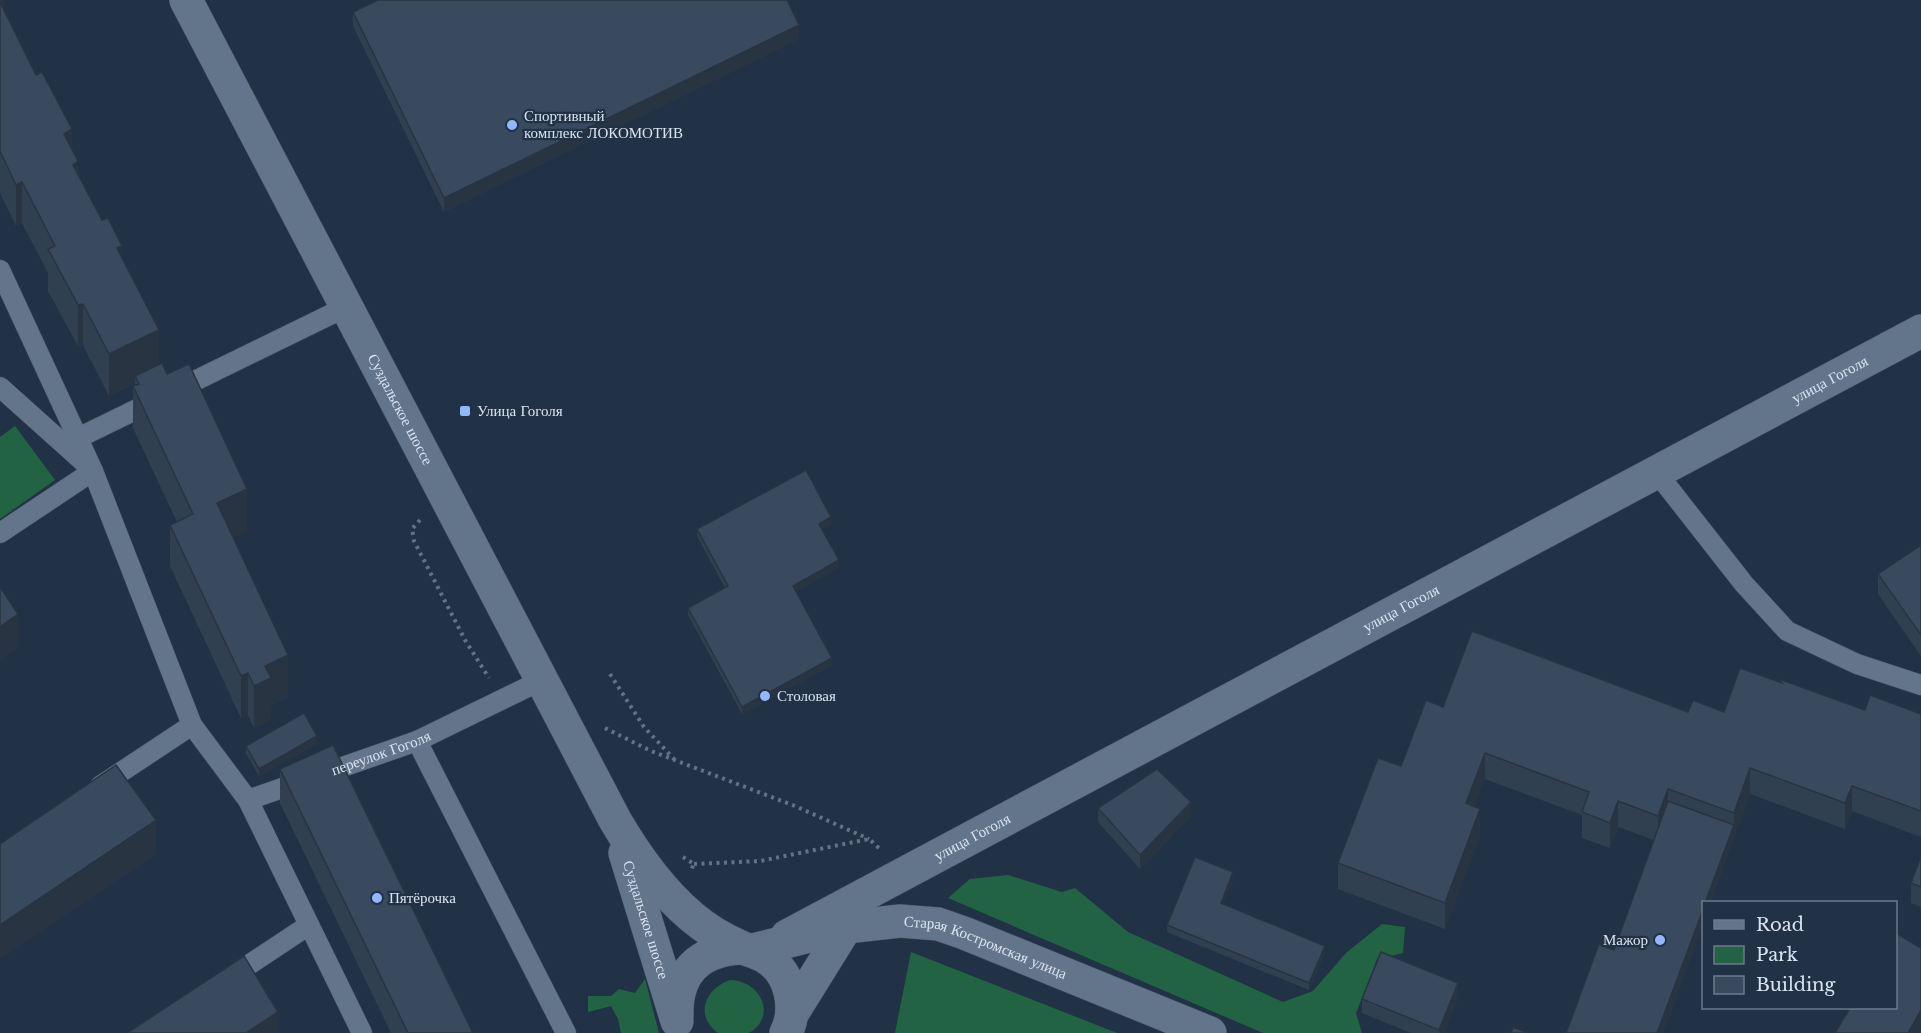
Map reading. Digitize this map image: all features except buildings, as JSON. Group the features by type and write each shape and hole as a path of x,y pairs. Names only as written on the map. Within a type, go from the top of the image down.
{"street":[{"name":"Суздальское шоссе","path":"186,0 633,851 672,898 693,918 753,949 770,960 784,975 791,994 789,1023"},
{"name":"улица Гоголя","path":"753,949 882,885 1921,331"},
{"name":"Суздальское шоссе","path":"615,820 680,1027"},
{"name":"улица Гоголя","path":"789,1023 846,927 882,885"},
{"name":"Старая Костромская улица","path":"753,949 846,927 900,921 938,924 1210,1033"},
{"path":"680,1027 677,999 682,982 693,966 706,955 724,949 753,949"}],"lane":[{"path":"0,270 93,471 192,725 248,800 362,1033"},
{"path":"78,438 346,306"},
{"path":"0,387 93,471"},
{"path":"0,533 93,471"},
{"path":"1657,473 1744,584 1787,631 1857,664 1921,685"},
{"name":"переулок Гоголя","path":"248,800 417,741 542,680"},
{"path":"86,795 192,725"},
{"path":"417,741 566,1033"},
{"path":"213,988 309,925"}],"path":[{"path":"426,517 412,529 414,541 465,640 502,699"},
{"path":"610,674 644,727 677,762"},
{"path":"601,726 677,762 795,806 869,839 884,852"},
{"path":"694,864 760,861 869,839"}],"green space":[{"path":"15,426 55,480 0,519 0,437"},
{"path":"1008,875 1062,892 1075,888 1128,932 1283,1002 1313,991 1346,953 1382,924 1405,927 1403,953 1377,959 1356,1013 1362,1033 1263,1033 948,898 970,879"},
{"path":"911,952 1117,1033 895,1033"},
{"path":"645,979 659,1033 621,1033 618,1019 611,1006 588,1012 588,996 611,996 619,989 635,993"},
{"path":"730,980 750,986 762,1001 764,1009 762,1018 758,1026 749,1033 718,1033 706,1018 706,1003 709,996 721,984"}],"place":[{"name":"Спортивный комплекс ЛОКОМОТИВ","path":"512,125"},
{"name":"Улица Гоголя","path":"465,411"},
{"name":"Столовая","path":"765,696"},
{"name":"Пятёрочка","path":"377,898"},
{"name":"Мажор","path":"1660,940"}]}
